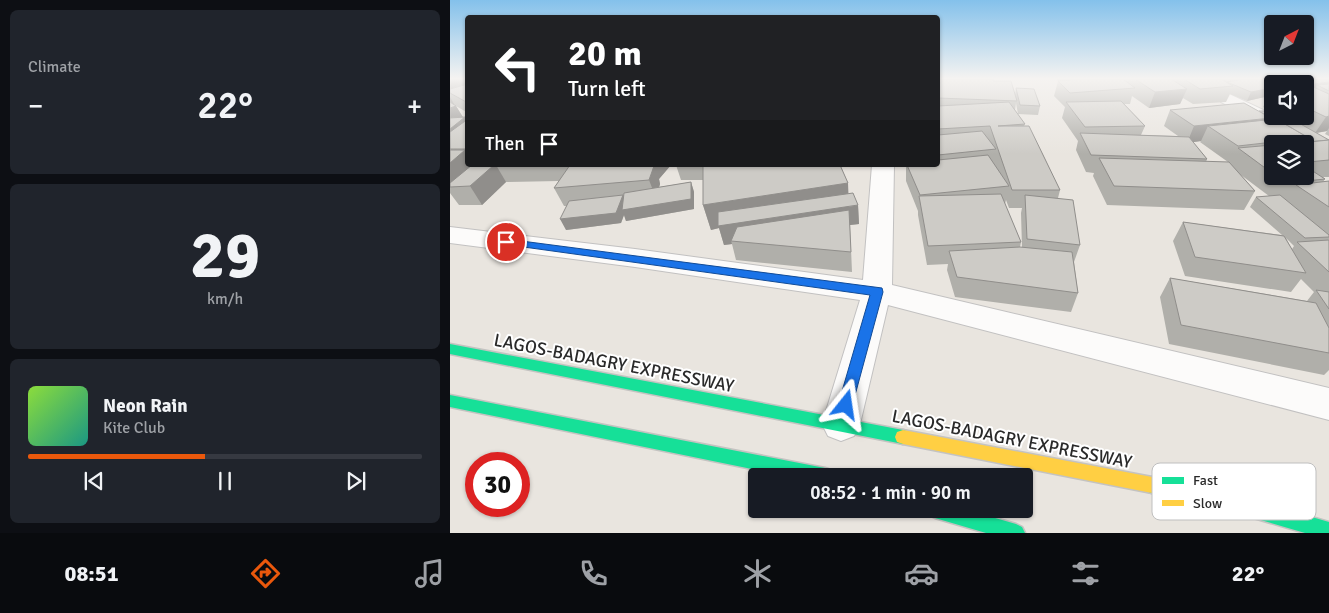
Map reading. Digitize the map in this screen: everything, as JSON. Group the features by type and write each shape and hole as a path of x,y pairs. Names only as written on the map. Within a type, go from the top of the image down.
{"main road":[{"name":"LAGOS-BADAGRY EXPRESSWAY","path":"450,349 1152,485"},
{"path":"450,401 786,468"},
{"path":"965,518 1016,533"},
{"name":"LAGOS-BADAGRY EXPRESSWAY","path":"1294,520 1329,530"}],"street":[{"path":"1239,104 1329,149"},
{"path":"841,424 877,292 883,167"},
{"path":"450,235 635,258 877,292 1329,404"}],"building":[{"path":"1010,104 1025,124 998,126 1029,126 1060,190 1012,190 990,126 940,129 940,106"},
{"path":"1039,104 1040,106 1020,105"},
{"path":"1067,104 1124,104 1145,126 1085,127"},
{"path":"1246,104 1264,114 1264,119 1194,126 1170,110"},
{"path":"1314,104 1329,104 1329,116 1326,117 1314,111"},
{"path":"465,117 450,129 450,118"},
{"path":"1264,120 1264,125 1286,125 1304,135 1264,135 1264,143 1238,146 1208,126"},
{"path":"465,121 465,149 450,149 450,132"},
{"path":"1287,125 1302,125 1329,140 1314,141 1314,135 1304,135"},
{"path":"982,131 996,149 940,155 940,135"},
{"path":"1080,133 1189,137 1207,159 1091,155"},
{"path":"1329,140 1329,160 1314,161 1314,142"},
{"path":"1264,146 1264,167 1238,148"},
{"path":"450,150 465,150 450,163"},
{"path":"988,155 1009,186 920,195 908,167 940,167 940,160"},
{"path":"1099,158 1229,162 1255,191 1114,186"},
{"path":"470,167 492,167 470,186 450,187 450,183"},
{"path":"569,167 654,167 649,180 554,188"},
{"path":"703,167 841,167 848,183 703,205"},
{"path":"1314,172 1325,179 1314,180"},
{"path":"1329,181 1329,207 1296,185 1314,185 1314,183"},
{"path":"691,182 691,199 622,210 624,193"},
{"path":"853,193 858,205 718,226 718,212"},
{"path":"1001,194 1021,242 928,246 919,196"},
{"path":"623,195 616,213 560,219 569,201"},
{"path":"1025,195 1073,200 1080,245 1027,239"},
{"path":"1280,195 1329,235 1329,237 1305,238 1256,197"},
{"path":"849,210 851,252 731,241 737,227"},
{"path":"1183,222 1284,236 1306,273 1195,257"},
{"path":"1329,240 1329,272 1297,242"},
{"path":"1020,247 1072,252 1078,293 957,277 949,251"},
{"path":"1170,278 1316,303 1329,328 1329,353 1181,325"},
{"path":"1316,290 1329,292 1329,309"}],"traffic: fast":[{"path":"450,349 903,437"},
{"path":"450,401 785,468"},
{"path":"965,518 1016,533"},
{"path":"1291,520 1329,531"}],"traffic: slow":[{"path":"903,437 1152,485"}],"route":[{"path":"506,242 877,292 846,405"}]}
